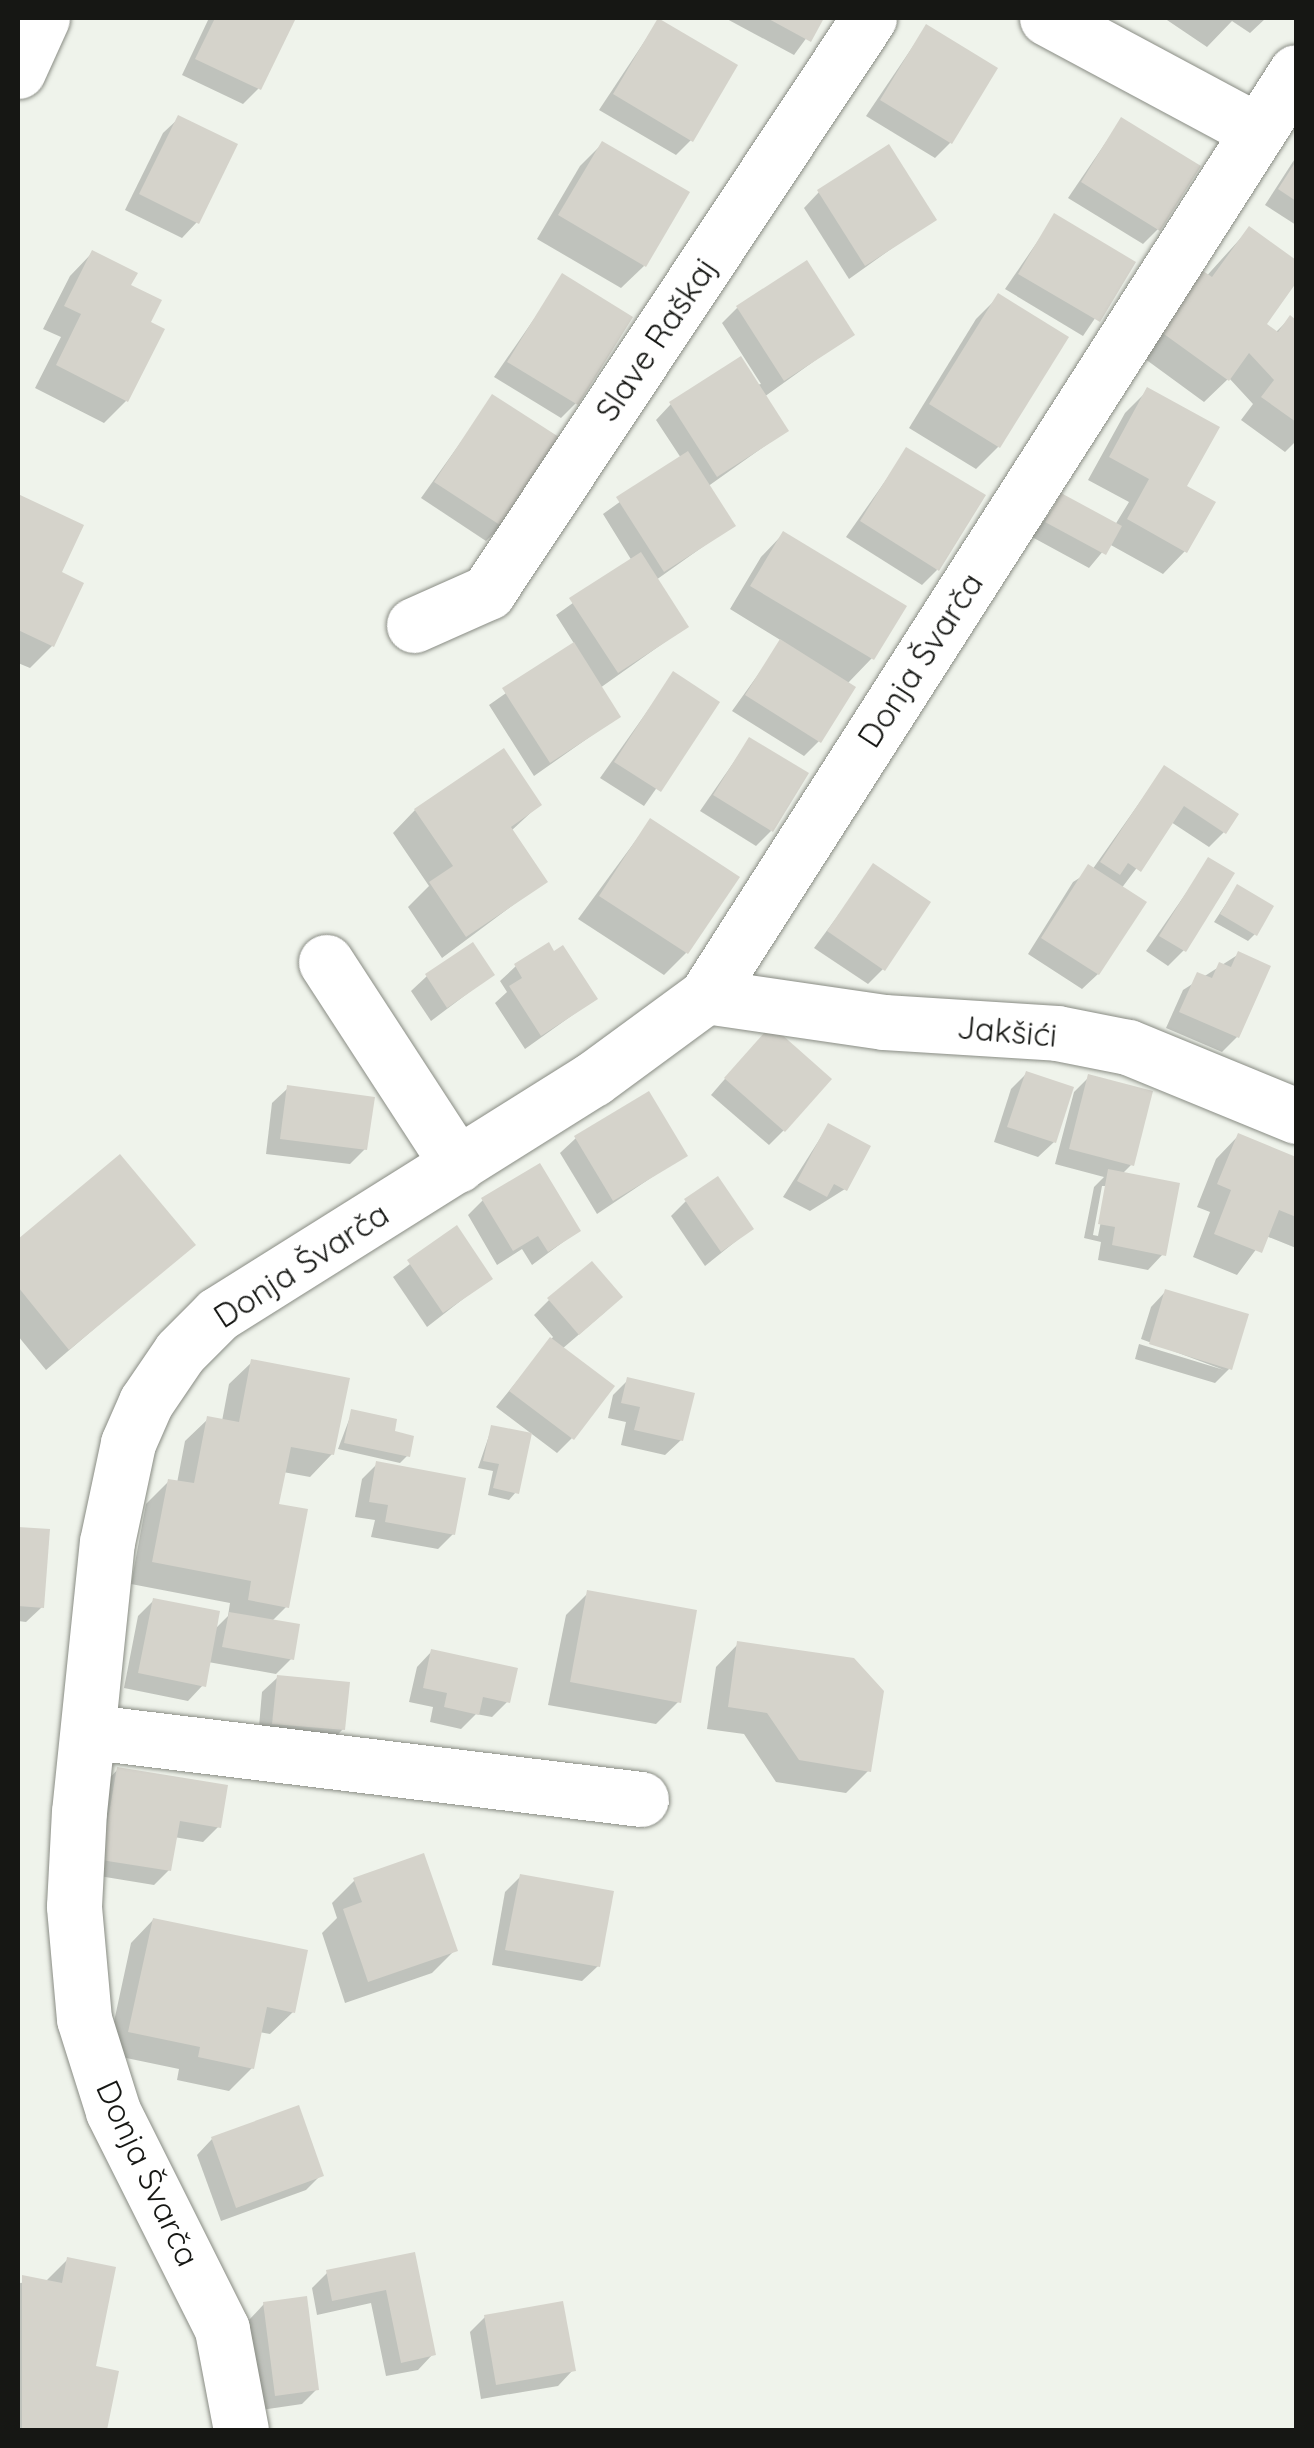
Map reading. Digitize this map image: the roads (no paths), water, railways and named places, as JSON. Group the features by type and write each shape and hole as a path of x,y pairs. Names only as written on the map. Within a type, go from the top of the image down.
{"street":[{"path":"18,71 42,18"},
{"name":"Slave Raškaj","path":"414,624 488,592 869,18"},
{"path":"1047,18 1258,131"},
{"name":"Donja Švarča","path":"241,2430 222,2329 112,2112 84,2019 74,1906 107,1542 128,1443 146,1402 180,1352 218,1314 593,1079 706,996 1296,72"},
{"path":"326,962 458,1164"},
{"name":"Jakšići","path":"706,996 884,1022 1075,1036 1128,1048 1296,1116"},
{"path":"92,1732 641,1800"}]}
